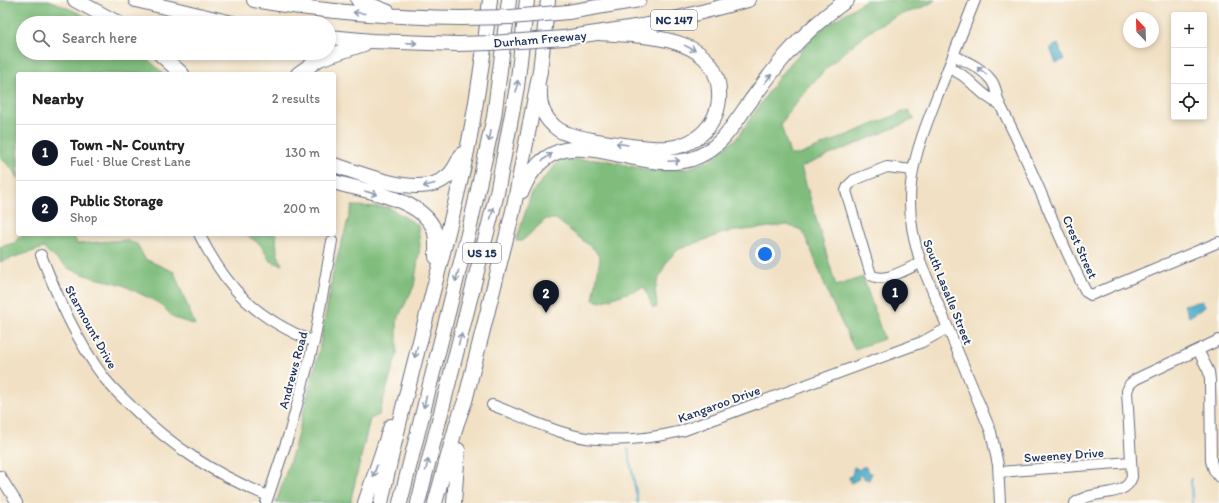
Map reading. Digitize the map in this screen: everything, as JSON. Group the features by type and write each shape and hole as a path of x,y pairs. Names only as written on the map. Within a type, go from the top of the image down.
{"highway":[{"path":"75,0 105,16"},
{"path":"136,0 203,16"},
{"name":"Durham Freeway","path":"254,0 322,10 398,16 462,18 511,17 568,12 639,0"},
{"path":"358,0 398,16"},
{"path":"381,503 468,141 480,80 490,0"},
{"name":"US 15","path":"400,503 470,226 491,133 501,70 509,0"},
{"name":"US 15","path":"418,503 497,193 517,87 527,0"},
{"path":"454,503 456,462 465,401 513,211 540,71 548,0"},
{"path":"591,8 607,0"},
{"name":"Durham Freeway","path":"336,38 372,41 458,44 491,44 564,38 655,24 748,0"},
{"path":"513,211 533,169 553,152 579,148 646,160 671,162 692,159 709,150 730,130 786,55 815,25 847,0"},
{"path":"540,71 541,107 548,120 560,131 567,134 657,149 682,145 694,140 706,130 718,108 719,95 714,72 702,55 676,42 663,39 599,33"},
{"path":"336,53 372,41"},
{"path":"167,60 180,72"},
{"path":"301,72 319,60"},
{"path":"336,166 406,185 423,187 439,182 450,174 468,141"},
{"path":"336,183 403,202 413,207 427,218 434,230 435,236 436,274"},
{"path":"365,503 385,440 409,382"},
{"path":"435,503 457,423 465,401"}],"street":[{"name":"South Lasalle Street","path":"975,0 919,144 912,170 909,198 914,241 921,263 985,416 995,448 999,472 1000,503"},
{"name":"Crest Street","path":"953,55 986,73 993,81 999,101 1021,146 1086,292 1091,295 1219,242"},
{"path":"948,68 959,71 967,81 991,101 999,101"},
{"path":"912,170 887,167 854,180 848,186 846,191 871,275 883,278 921,263"},
{"path":"200,236 226,279 255,310 280,327 314,342"},
{"name":"Andrews Road","path":"267,500 290,431 314,342 332,241"},
{"name":"Starmount Drive","path":"41,255 58,296 82,342 98,369 114,389 150,426 188,455 267,500"},
{"name":"Kangaroo Drive","path":"492,405 552,428 583,437 597,439 621,439 662,436 682,431 844,372 922,342 948,328"},
{"path":"1076,503 1082,498 1094,494 1114,492 1127,487 1132,477 1127,398 1130,384 1136,379 1219,340"},
{"path":"1198,350 1209,372 1211,461 1214,470 1219,476"},
{"name":"Sweeney Drive","path":"999,472 1131,462"},
{"path":"0,476 17,503"}],"green space":[{"path":"0,0 49,0 85,16 16,16 16,60 149,60 162,72 16,72 16,174 0,157"},
{"path":"866,0 935,0 920,9 890,19 845,51 801,96 781,125 790,155 799,155 908,110 915,119 801,167 836,286 863,277 884,339 854,349 830,298 802,230 787,225 727,232 679,249 667,261 658,280 655,290 657,307 653,308 644,287 601,302 593,300 600,259 595,250 556,219 546,219 522,241 516,241 532,192 561,159 605,160 652,171 685,169 708,161 737,138 781,74 820,30"},
{"path":"352,206 388,207 418,225 420,246 414,286 397,320 397,354 379,415 370,419 351,503 276,503 295,445 319,351 333,273"},
{"path":"20,236 74,236 77,244 124,240 137,244 145,259 174,272 195,325 174,318 159,303 121,284 91,277 68,268 43,248 0,262 0,247 14,243"},
{"path":"248,236 276,236 277,252 282,265 270,261 260,244"}],"water":[{"path":"1058,44 1064,60 1056,63 1050,48"},
{"path":"1203,301 1205,307 1189,317 1184,305"},
{"path":"854,467 860,470 862,467 866,467 868,472 872,473 869,480 863,478 861,475 858,476 859,479 851,483 849,477 852,475"}],"waterway":[{"path":"628,449 638,503"},
{"path":"1191,479 1192,503"}],"place":[{"name":"Town -N- Country","path":"895,312"},
{"name":"Public Storage","path":"546,313"}]}
